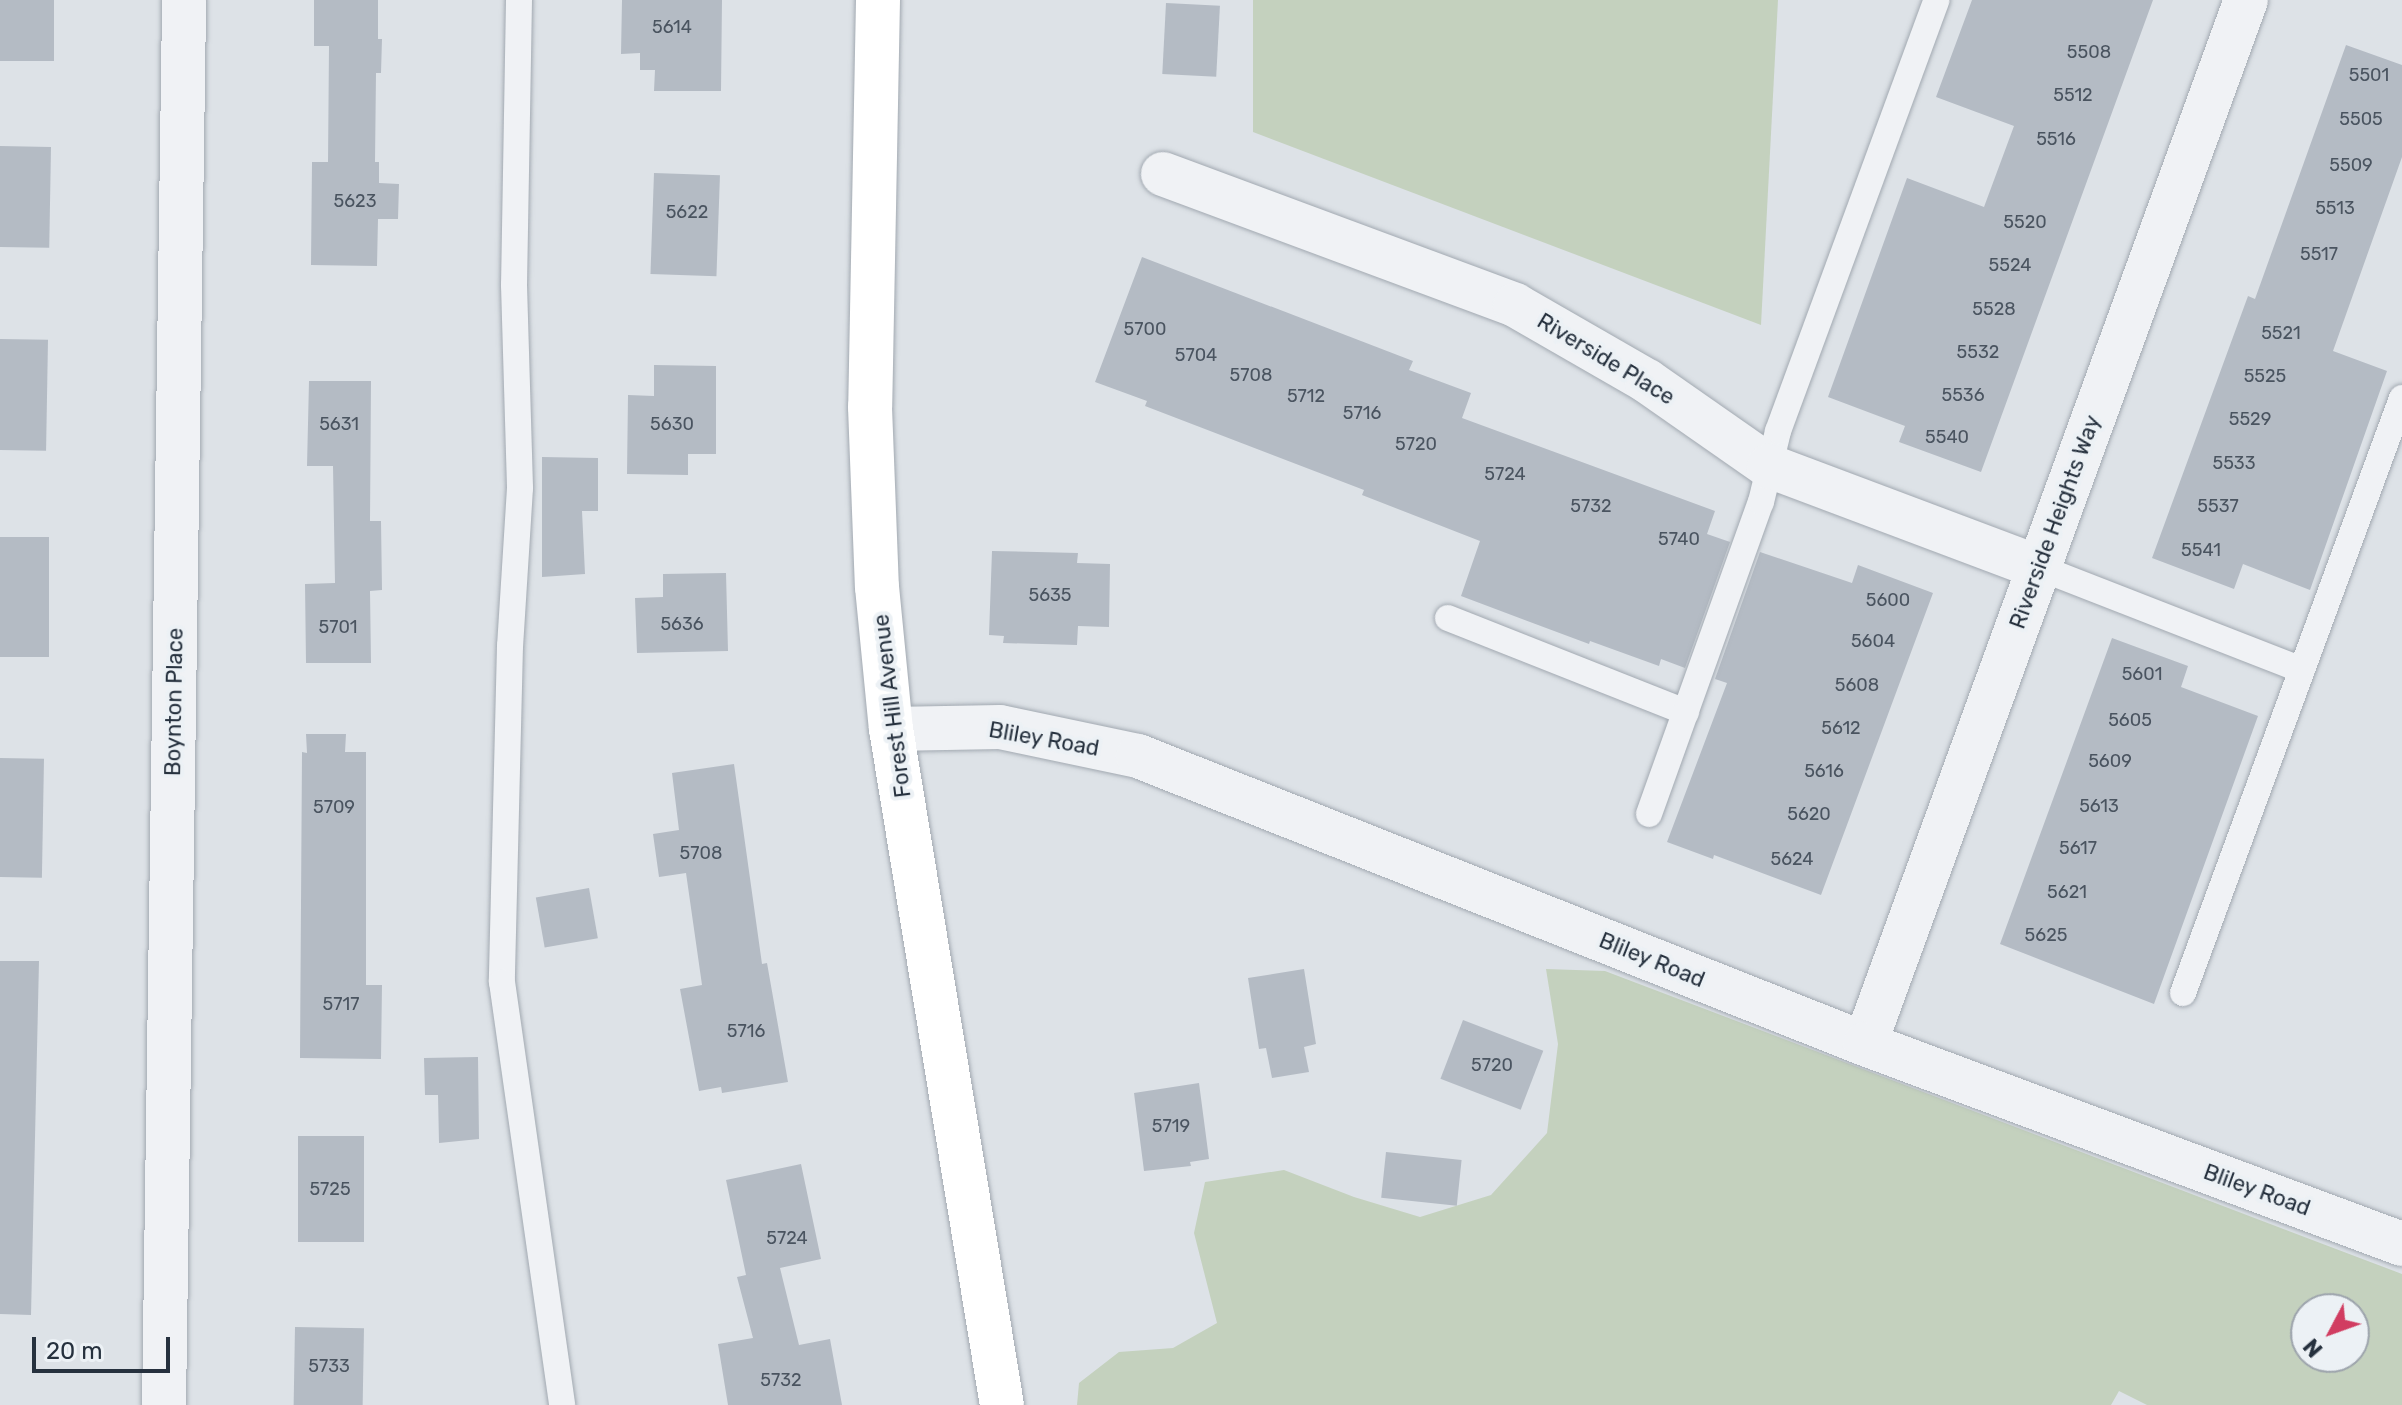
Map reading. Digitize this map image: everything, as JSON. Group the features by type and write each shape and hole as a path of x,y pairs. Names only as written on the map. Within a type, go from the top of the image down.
{"main road":[{"name":"Forest Hill Avenue","path":"878,0 870,407 877,587 891,729 1002,1405"}],"street":[{"name":"Boynton Place","path":"164,1405 184,0"},
{"name":"Riverside Heights Way","path":"1865,1044 2246,0"},
{"name":"Riverside Place","path":"1163,174 1515,305 1647,381 1769,466 2038,567"},
{"name":"Bliley Road","path":"891,729 1000,727 1138,756 1865,1044 2402,1244"}],"lane":[{"path":"519,0 514,285 520,488 510,646 502,982 562,1405"},
{"path":"1649,814 1761,502 1778,431 1937,0"},
{"path":"2183,993 2402,398"},
{"path":"2038,567 2302,670"},
{"path":"1448,618 1686,712"}],"green space":[{"path":"1253,0 1778,0 1761,325 1253,132"},
{"path":"1546,969 1605,971 2402,1274 2402,1405 2147,1405 2119,1391 2111,1405 1077,1405 1079,1383 1119,1352 1173,1348 1217,1323 1194,1233 1205,1182 1284,1170 1354,1197 1420,1217 1491,1195 1547,1133 1558,1044"}],"building":[{"path":"0,0 54,0 54,61 0,61"},
{"path":"314,0 378,0 378,39 382,39 381,73 376,73 375,162 379,162 379,183 399,184 398,219 378,219 377,266 311,265 312,162 328,162 329,46 314,46"},
{"path":"622,0 722,0 721,91 654,91 655,70 640,70 640,53 621,54"},
{"path":"1972,0 2153,0 1981,472 1899,442 1905,426 1828,397 1907,178 1984,207 2014,126 1936,97"},
{"path":"1166,3 1220,6 1216,77 1162,74"},
{"path":"2346,45 2402,65 2402,157 2333,351 2387,371 2310,590 2243,564 2234,589 2152,558 2248,296 2255,299"},
{"path":"0,146 51,147 49,248 0,247"},
{"path":"654,173 720,175 716,276 650,274"},
{"path":"1142,257 1413,361 1409,370 1471,393 1462,418 1715,511 1707,534 1730,542 1685,668 1661,659 1659,666 1590,641 1589,644 1461,596 1480,541 1362,495 1364,490 1145,406 1147,401 1095,382"},
{"path":"0,339 48,340 46,451 0,450"},
{"path":"654,365 716,366 716,454 688,454 688,475 627,474 628,395 654,396"},
{"path":"309,381 371,381 370,521 381,521 382,590 370,591 371,663 306,663 305,584 335,583 333,466 307,466"},
{"path":"542,457 598,458 598,511 582,511 585,574 542,577"},
{"path":"0,537 49,537 49,657 0,657"},
{"path":"992,551 1078,553 1077,563 1110,564 1109,627 1078,626 1077,645 1003,643 1004,636 989,635"},
{"path":"1760,552 1852,583 1858,565 1933,593 1821,895 1714,855 1713,859 1667,842 1727,683 1715,679"},
{"path":"726,573 728,651 637,653 635,598 663,597 663,574"},
{"path":"2112,638 2188,666 2181,687 2258,716 2154,1004 2000,944"},
{"path":"306,734 346,734 345,752 366,752 366,985 382,985 381,1059 300,1058 302,752 307,753"},
{"path":"0,758 44,759 42,878 0,877"},
{"path":"734,764 762,964 767,963 788,1082 722,1093 721,1087 699,1091 680,989 702,985 686,873 659,877 653,834 679,830 672,773"},
{"path":"589,888 598,938 545,948 536,897"},
{"path":"0,961 39,961 31,1315 0,1314"},
{"path":"1304,969 1316,1044 1304,1047 1309,1072 1272,1078 1266,1048 1259,1049 1248,978"},
{"path":"1463,1020 1543,1051 1521,1110 1440,1079"},
{"path":"478,1057 479,1139 439,1143 438,1095 425,1095 424,1058"},
{"path":"1199,1083 1209,1159 1190,1162 1191,1166 1144,1171 1134,1093"},
{"path":"298,1136 364,1136 364,1242 298,1242"},
{"path":"1386,1152 1462,1160 1457,1206 1381,1198"},
{"path":"801,1164 821,1259 780,1268 799,1345 830,1339 842,1405 728,1405 718,1344 753,1338 737,1277 746,1275 726,1180"},
{"path":"295,1327 364,1328 363,1405 294,1405"}]}
